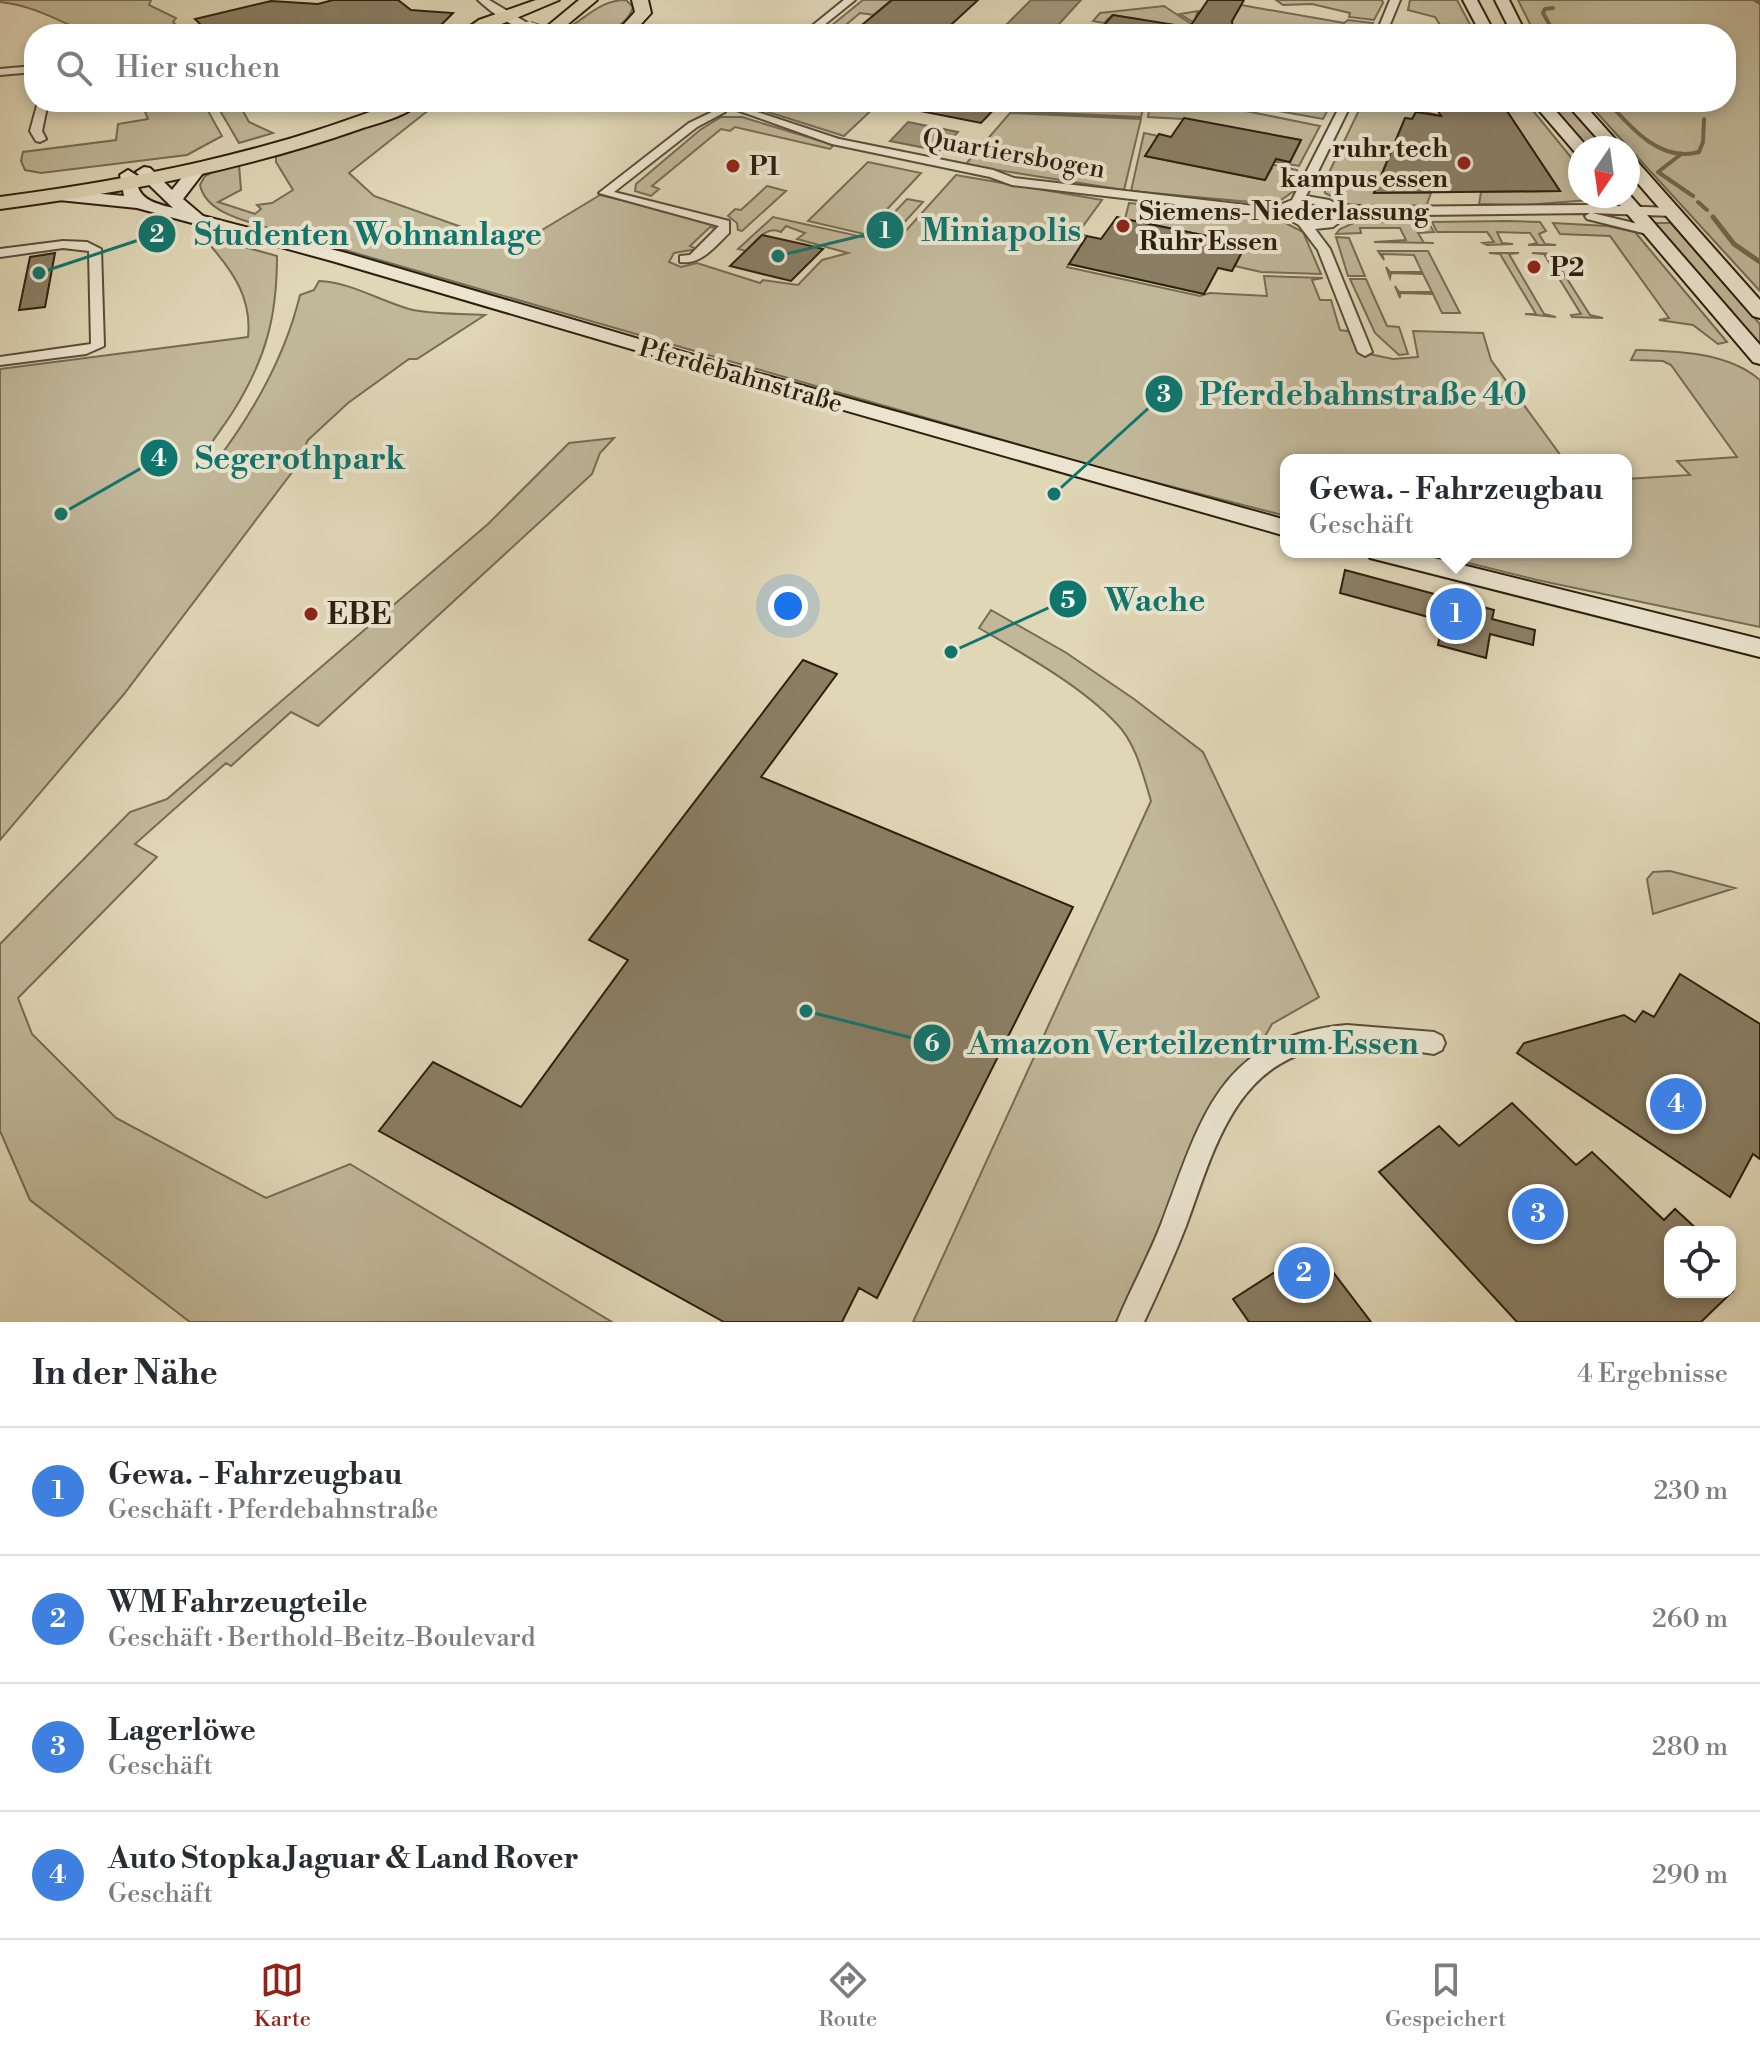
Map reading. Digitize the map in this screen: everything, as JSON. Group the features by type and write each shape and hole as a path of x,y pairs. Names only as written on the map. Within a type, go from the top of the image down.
{"main road":[{"path":"484,0 516,6 549,0"},
{"path":"488,24 549,0"},
{"path":"633,24 643,13 640,0"},
{"path":"542,24 586,1"},
{"path":"559,24 586,1"},
{"path":"0,203 59,195 138,177 261,145 362,112"},
{"path":"0,193 198,169 308,139 384,112"}],"street":[{"path":"484,0 519,24"},
{"path":"820,24 850,0"},
{"path":"1385,24 1395,0"},
{"path":"1470,0 1483,24"},
{"path":"1502,0 1513,24"},
{"path":"0,72 24,70"},
{"path":"40,139 36,131 41,112"},
{"path":"693,125 700,112"},
{"path":"685,259 694,258 726,229 725,224 605,193 693,125 720,112"},
{"name":"Quartiersbogen","path":"752,112 836,142 993,174 1012,181 1288,214"},
{"path":"1342,112 1298,200 1286,207 1288,214 1304,223 1324,249 1365,352"},
{"path":"1549,112 1570,136"},
{"path":"1582,112 1604,136"},
{"path":"173,200 198,169"},
{"path":"1640,176 1760,312"},
{"path":"138,177 132,198 138,203"},
{"name":"Pferdebahnstraße","path":"138,177 197,218"},
{"path":"1309,181 1316,193 1315,200"},
{"name":"Pferdebahnstraße","path":"59,195 138,203 197,218 1280,526"},
{"path":"1298,200 1315,200 1338,214 1568,208"},
{"path":"1599,208 1651,231"},
{"path":"1631,208 1760,358"},
{"path":"1638,208 1672,212"},
{"path":"1304,223 1325,225 1338,214"},
{"path":"1324,249 1325,225"},
{"path":"0,253 84,244 95,249 99,337 94,348 0,361"},
{"path":"1402,558 1760,648"},
{"path":"1130,1322 1152,1279 1212,1123 1221,1105 1244,1077 1284,1050 1322,1037 1348,1035 1434,1043"}],"shaded area":[{"path":"151,0 149,5 176,18 175,24 68,24 34,10 0,2"},
{"path":"626,0 633,7 621,24 574,24 599,7"},
{"path":"863,0 891,0 874,15 860,13 847,24 833,24"},
{"path":"1031,0 1081,0 1059,24 1007,24"},
{"path":"1276,0 1382,0 1383,3 1374,20 1349,17 1350,13 1312,4 1283,5"},
{"path":"1410,0 1457,0 1470,24 1440,24 1435,17 1408,10"},
{"path":"1518,0 1760,0 1760,291 1640,160 1640,136 1618,136 1596,112 1736,112 1736,24 1530,24"},
{"path":"1241,5 1344,23 1348,20 1373,23 1372,24 1230,24"},
{"path":"1164,6 1191,24 1168,24 1112,15 1104,23 1093,21 1100,13"},
{"path":"1198,11 1196,16 1206,22 1196,24 1180,14"},
{"path":"145,112 209,112 222,136 187,155 41,173 25,170 21,161 23,152 116,140 118,124 148,119"},
{"path":"221,112 244,112 249,122 273,133 239,143"},
{"path":"399,112 426,112 349,173 374,196 484,235 517,232 532,236 600,195 717,223 719,229 710,227 690,246 697,249 674,253 669,262 681,267 697,263 760,283 763,280 798,285 822,260 848,253 797,239 805,233 786,226 781,232 766,232 746,251 738,249 773,217 894,244 956,175 1102,200 1078,233 1087,236 1067,267 1200,296 1210,293 1267,296 1264,276 1323,278 1312,280 1320,300 1331,300 1340,330 1354,332 1364,353 1393,359 1418,357 1413,331 1483,333 1491,360 1560,454 1280,454 1280,514 1107,470 272,229 219,210 204,195 200,185 205,176 239,164 241,190 218,202 255,214 261,209 257,205 272,203 293,190 276,162 276,153"},
{"path":"768,112 869,112 844,136"},
{"path":"1034,112 1142,112 1141,117"},
{"path":"1149,112 1251,112 1320,126 1299,166 1272,161 1290,162 1301,140 1184,119 1148,117"},
{"path":"1284,112 1327,112 1323,119"},
{"path":"1358,112 1416,112 1412,119 1405,118 1374,192 1431,193 1426,207 1349,205 1325,193 1324,183"},
{"path":"1508,112 1534,112 1568,154 1568,202 1479,204 1481,192 1560,191"},
{"path":"1555,112 1575,112 1598,136 1576,136"},
{"path":"1010,113 1141,119 1124,190 965,165"},
{"path":"721,117 742,117 834,145 830,149 735,127 730,131 721,129 652,186 659,189 651,196 635,191 636,184 700,130"},
{"path":"908,122 958,132 940,151 890,141"},
{"path":"1144,133 1158,136 1145,156 1265,180 1272,168 1270,164 1297,170 1294,191 1281,200 1261,203 1131,191"},
{"path":"868,162 921,173 864,234 808,221"},
{"path":"767,186 786,191 742,231 738,230 737,223 728,216 735,209 741,210"},
{"path":"907,199 923,202 889,239 873,235"},
{"path":"1129,203 1274,217 1303,232 1321,274 1261,272 1235,266 1246,244 1125,219"},
{"path":"1356,222 1428,222 1434,232 1418,233 1424,243 1374,242 1406,240 1400,228 1360,228 1361,233 1336,234"},
{"path":"1432,222 1540,222 1546,231 1539,234 1545,244 1556,245 1528,245 1537,243 1530,233 1497,232 1502,243 1513,244 1487,245 1483,243 1494,242 1487,232 1437,232"},
{"path":"1553,223 1607,226 1635,232 1727,342 1718,344 1693,325 1659,320 1669,318 1610,236 1560,234"},
{"path":"1652,223 1671,223 1760,324 1760,348"},
{"path":"198,234 277,256 272,318 262,355 245,391 200,463 215,463 242,424 277,362 300,295 314,290 319,281 342,285 418,311 485,315 417,359 409,359 348,403 308,440 293,471 124,694 0,840 0,369 248,337 247,311 240,287 219,255"},
{"path":"1336,237 1349,238 1365,276 1348,276"},
{"path":"1378,251 1428,251 1460,313 1442,313 1433,294 1400,293 1400,298 1395,286 1399,292 1432,292 1423,274 1391,273 1390,278 1386,267 1390,272 1422,272 1414,255 1382,254 1384,260"},
{"path":"1489,253 1519,253 1509,254 1544,314 1556,317 1525,314 1536,314 1500,254"},
{"path":"1532,253 1562,254 1552,255 1590,315 1603,318 1572,317 1581,314 1544,254"},
{"path":"1350,279 1366,279 1387,326 1399,327 1408,354 1399,355 1375,333"},
{"path":"1636,350 1701,355 1733,364 1760,380 1760,627 1448,558 1632,558 1632,479 1690,475 1677,461 1737,457 1671,365 1663,361 1631,360"},
{"path":"614,438 600,453 592,474 318,726 291,712 231,766 226,763 135,844 157,857 18,998 32,1034 116,1118 266,1198 350,1164 612,1322 190,1322 30,1200 0,1131 0,944 130,812 167,799 488,524 569,443"},
{"path":"991,610 1065,652 1134,699 1203,752 1319,997 1272,1024 1180,1185 1117,1322 913,1322 1151,801 1138,760 1123,731 1102,709 1068,683 979,628"},
{"path":"1670,871 1735,888 1653,914 1647,879 1653,872"}],"building":[{"path":"333,0 398,0 411,10 453,13 442,24 200,24 195,19 271,1 318,4"},
{"path":"892,0 978,0 952,24 863,24"},
{"path":"1208,0 1244,0 1232,24 1192,24"},
{"path":"1113,15 1169,24 1105,24"},
{"path":"925,112 991,112 981,123"},
{"name":"ruhr tech kampus essen","path":"1416,112 1441,116 1439,112 1508,112 1560,191 1374,193 1405,118 1412,119"},
{"path":"1184,118 1301,140 1290,162 1276,159 1265,180 1145,156 1159,134 1171,137"},
{"path":"1117,217 1246,244 1232,271 1218,268 1204,294 1069,264 1087,236 1101,239"},
{"path":"762,235 823,249 791,281 730,266"},
{"path":"55,253 45,307 19,310 30,257"},
{"path":"1345,570 1494,610 1492,619 1535,630 1533,645 1490,634 1486,658 1438,645 1443,621 1340,593"},
{"path":"803,660 837,674 761,777 1073,907 877,1298 859,1288 842,1322 724,1322 379,1131 433,1062 521,1107 628,960 589,940"},
{"path":"1680,974 1760,1024 1760,1159 1753,1154 1730,1197 1517,1053 1524,1043 1624,1015 1635,1022 1643,1011 1654,1017"},
{"path":"1512,1103 1576,1165 1592,1152 1664,1220 1675,1209 1693,1226 1664,1226 1664,1298 1726,1298 1701,1322 1517,1322 1379,1172 1439,1126 1459,1146"},
{"path":"1314,1247 1371,1322 1249,1322 1233,1299"}],"waterway":[{"path":"1755,0 1760,3"},
{"path":"1549,24 1543,13 1545,9 1553,8"},
{"path":"1618,112 1648,141 1660,148 1685,154 1699,152 1703,142 1704,119"},
{"path":"1680,155 1658,172 1693,196"},
{"path":"1698,202 1707,210"},
{"path":"1713,217 1734,244 1760,262"}],"place":[{"name":"ruhr tech kampus essen","path":"1464,163"},
{"name":"P1","path":"733,166"},
{"name":"Siemens-Niederlassung Ruhr Essen","path":"1123,226"},
{"name":"Miniapolis","path":"778,256"},
{"name":"P2","path":"1534,267"},
{"name":"Studenten Wohnanlage","path":"39,273"},
{"name":"Pferdebahnstraße 40","path":"1054,494"},
{"name":"Segerothpark","path":"61,514"},
{"name":"EBE","path":"311,614"},
{"name":"Gewa. - Fahrzeugbau","path":"1456,614"},
{"name":"Wache","path":"951,652"},
{"name":"Amazon Verteilzentrum Essen","path":"806,1011"},
{"name":"Auto Stopka Jaguar & Land Rover","path":"1676,1104"},
{"name":"Lagerlöwe","path":"1538,1214"},
{"name":"WM Fahrzeugteile","path":"1304,1273"}]}
